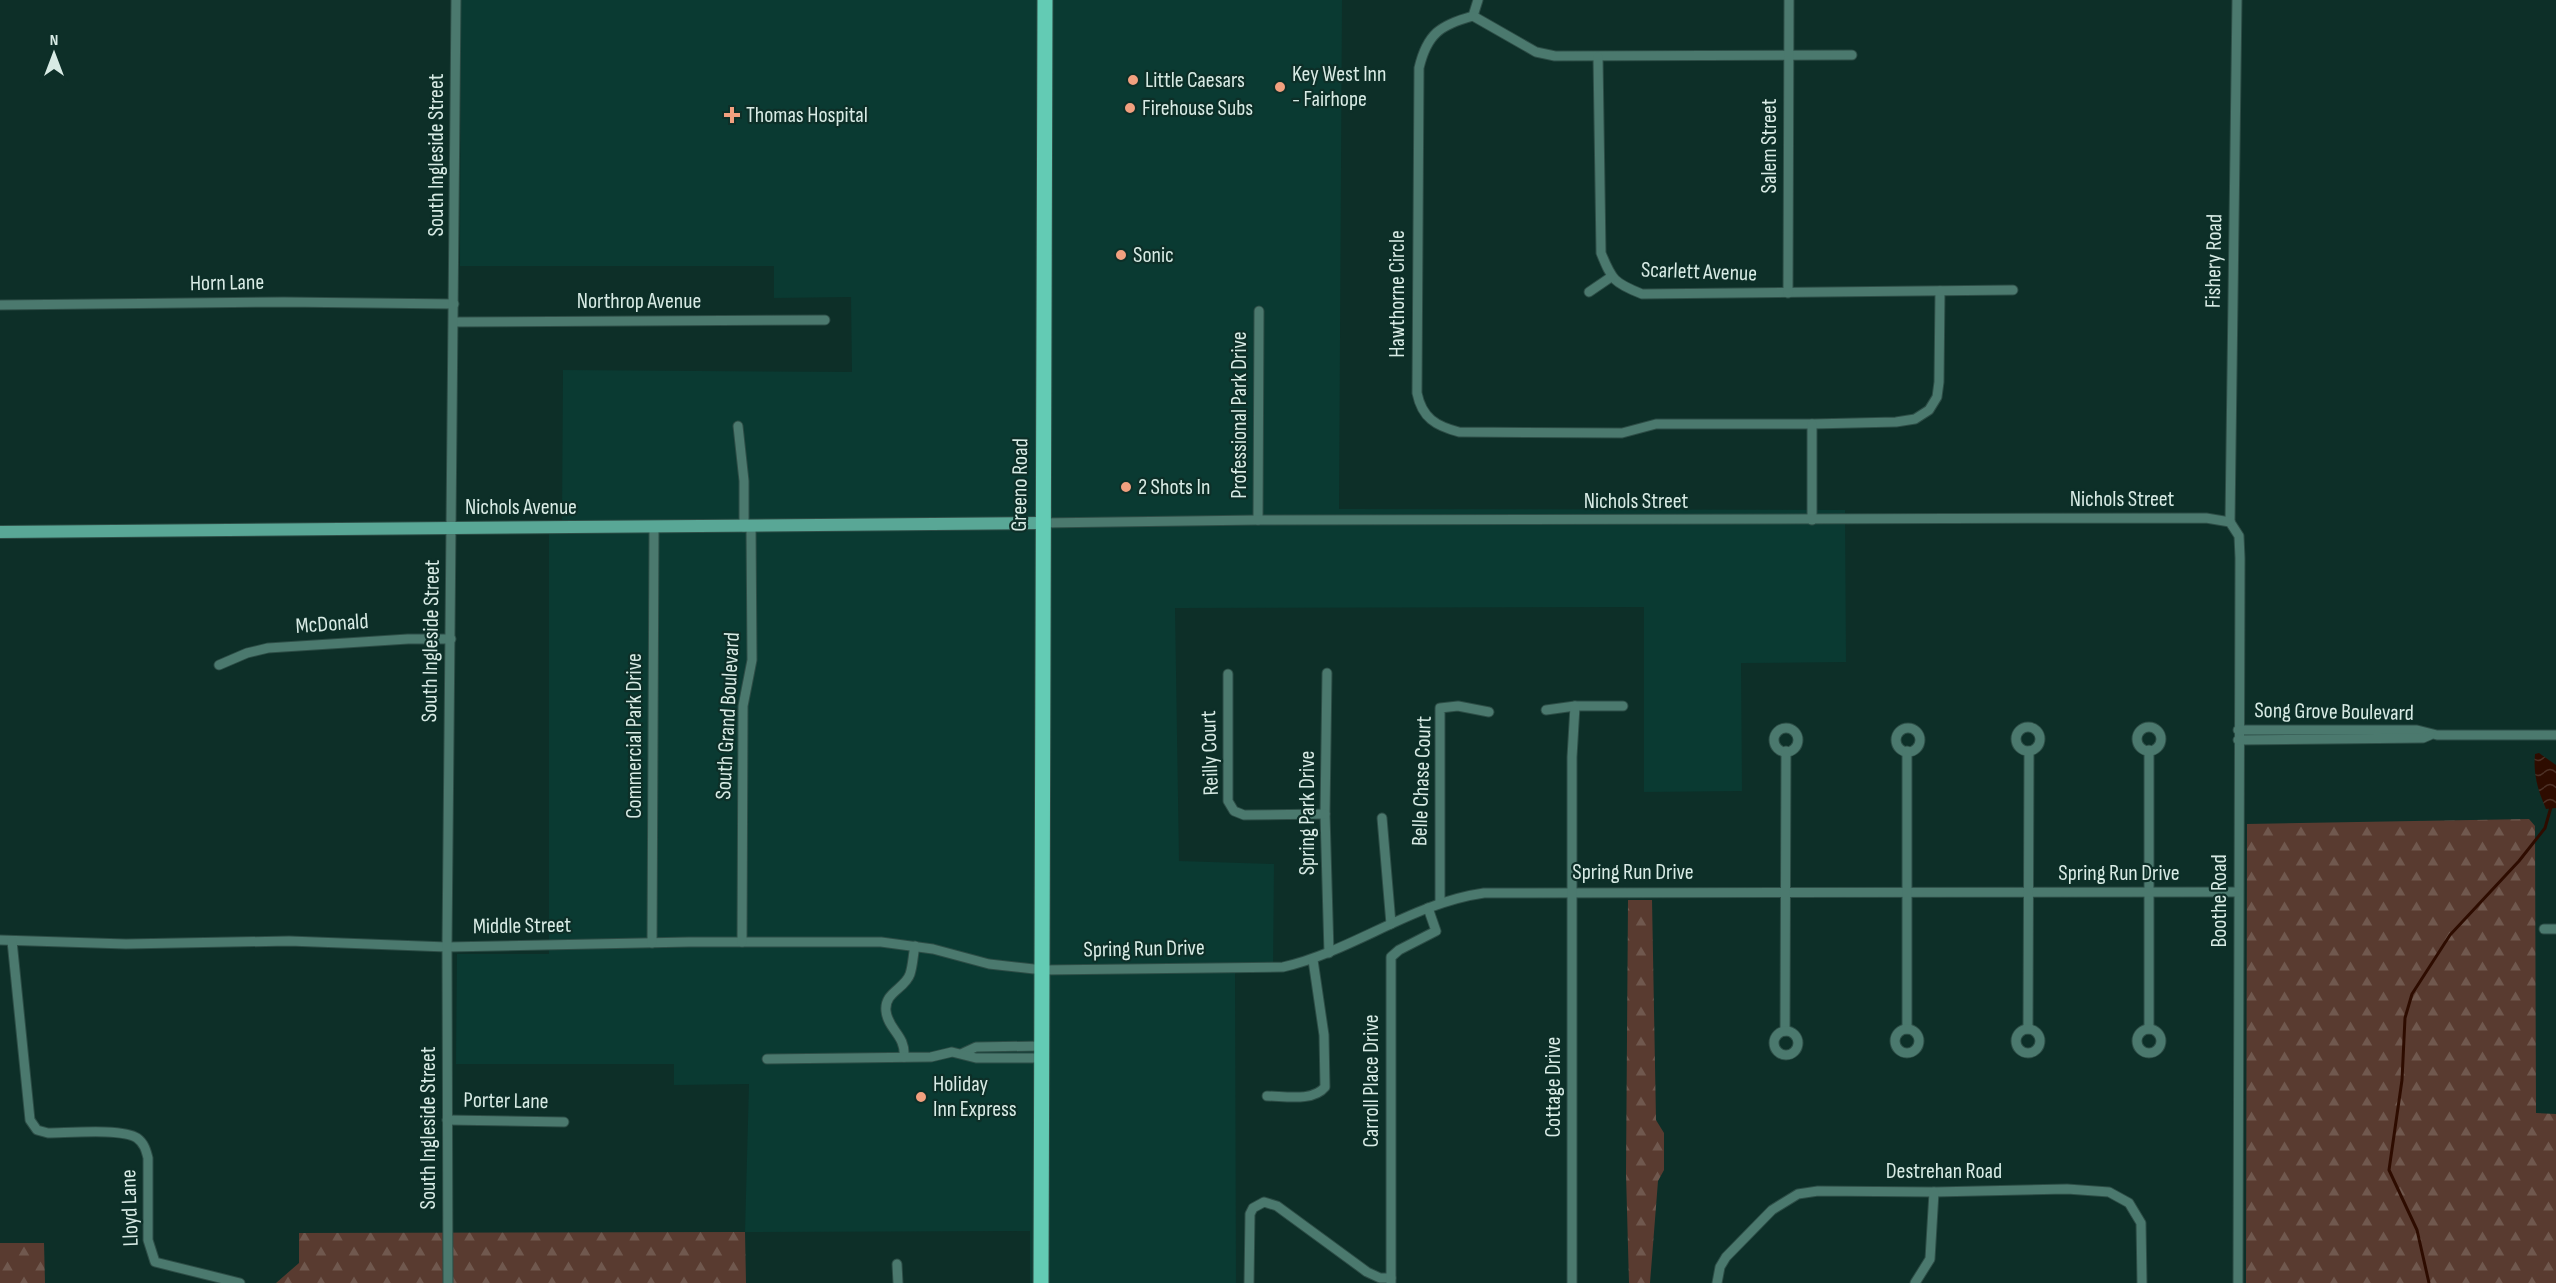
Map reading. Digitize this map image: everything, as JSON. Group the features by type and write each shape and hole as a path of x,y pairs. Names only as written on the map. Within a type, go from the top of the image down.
{"main road":[{"name":"Greeno Road","path":"1041,1283 1043,970 1041,523 1045,0"}],"street":[{"name":"South Ingleside Street","path":"448,1283 447,947 456,0"},
{"path":"1478,0 1473,16 1536,52 1555,56 1852,56"},
{"name":"Salem Street","path":"1788,293 1789,0"},
{"name":"Fishery Road","path":"2230,522 2237,0"},
{"name":"Hawthorne Circle","path":"1473,16 1457,20 1438,30 1424,46 1419,68 1417,393 1419,404 1426,417 1440,427 1459,432 1622,433 1656,424 1812,424 1896,422 1915,419 1929,410 1937,397 1940,291"},
{"name":"Scarlett Avenue","path":"1598,57 1601,253 1611,277 1624,287 1642,294 2013,290"},
{"path":"1589,292 1611,277"},
{"name":"Horn Lane","path":"0,305 284,302 454,304"},
{"name":"Professional Park Drive","path":"1258,520 1259,311"},
{"name":"Northrop Avenue","path":"454,322 825,320"},
{"path":"1812,424 1812,520"},
{"name":"South Grand Boulevard","path":"738,426 748,527 752,660 743,706 742,942"},
{"name":"Nichols Street","path":"1041,523 1258,520 2206,518 2230,522"},
{"name":"Boothe Road","path":"2230,522 2239,536 2240,547 2238,1283"},
{"name":"Nichols Avenue","path":"0,532 1041,523"},
{"name":"Commercial Park Drive","path":"652,943 654,528"},
{"name":"McDonald","path":"219,665 268,648 451,639"},
{"name":"Spring Park Drive","path":"1327,673 1325,814 1329,953"},
{"name":"Reilly Court","path":"1228,674 1228,801 1234,811 1244,815 1325,814"},
{"name":"Belle Chase Court","path":"1440,902 1440,708 1458,706 1489,712"},
{"path":"1546,710 1575,706 1623,706"},
{"name":"Cottage Drive","path":"1572,1283 1572,756 1575,706"},
{"name":"Song Grove Boulevard","path":"2238,735 2417,730 2433,735 2556,735"},
{"path":"2149,750 2150,1029"},
{"path":"1785,1031 1786,751"},
{"path":"2028,1029 2029,751"},
{"path":"1907,1029 1908,752"},
{"path":"1382,818 1391,924"},
{"name":"Spring Run Drive","path":"1043,970 1283,967 1313,960 1440,902 1485,893 2238,892"},
{"name":"Carroll Place Drive","path":"1391,1280 1391,957 1399,950 1436,931 1428,908"},
{"path":"2544,929 2556,929"},
{"name":"Middle Street","path":"0,940 126,944 289,941 447,947 881,942 915,946 988,964 1043,970"},
{"name":"Lloyd Lane","path":"12,941 30,1120 36,1130 48,1133 118,1132 138,1138 145,1147 148,1158 148,1240 155,1262 240,1283"},
{"path":"904,1057 903,1042 889,1022 885,1011 887,999 910,975 915,946"},
{"path":"1267,1096 1310,1096 1320,1093 1325,1087 1324,1035 1313,960"},
{"path":"767,1059 931,1057 952,1052 963,1053 976,1047 1042,1052"},
{"name":"Porter Lane","path":"447,1120 564,1122"},
{"name":"Destrehan Road","path":"1717,1283 1720,1267 1726,1257 1772,1210 1798,1194 1818,1191 1934,1192 2088,1189 2119,1196 2129,1203 2141,1223 2142,1283"},
{"path":"1915,1283 1930,1259 1934,1192"},
{"path":"1249,1283 1250,1214 1253,1208 1264,1202 1277,1206 1367,1272 1391,1280"},
{"path":"897,1264 898,1283"}],"shaded area":[{"path":"461,0 1342,0 1339,509 1845,510 1846,662 1741,663 1742,791 1644,792 1644,607 1175,608 1179,861 1274,864 1273,972 1235,973 1236,1283 1030,1283 1030,1231 745,1232 749,1084 674,1085 674,1064 456,1064 457,954 549,954 549,522 562,522 563,370 852,372 851,297 774,298 774,266 460,266"}],"green space":[{"path":"2529,819 2535,826 2536,1113 2556,1114 2556,1283 2246,1283 2247,824"},
{"path":"1628,900 1652,900 1656,1120 1664,1133 1664,1170 1658,1181 1650,1283 1629,1283 1626,1174"},
{"path":"745,1232 746,1283 276,1283 299,1263 299,1233"},
{"path":"0,1243 44,1243 45,1283 0,1283"}],"water":[{"path":"2539,753 2556,765 2556,808 2546,809 2538,789 2535,754"}],"waterway":[{"path":"2429,1283 2417,1230 2389,1170 2402,1080 2405,1018 2412,994 2450,935 2519,861 2545,828 2551,807"}],"place":[{"name":"Little Caesars","path":"1133,80"},
{"name":"Key West Inn - Fairhope","path":"1280,87"},
{"name":"Firehouse Subs","path":"1130,108"},
{"name":"Thomas Hospital","path":"732,115"},
{"name":"Sonic","path":"1121,255"},
{"name":"2 Shots In","path":"1126,487"},
{"name":"Holiday Inn Express","path":"921,1097"}]}
